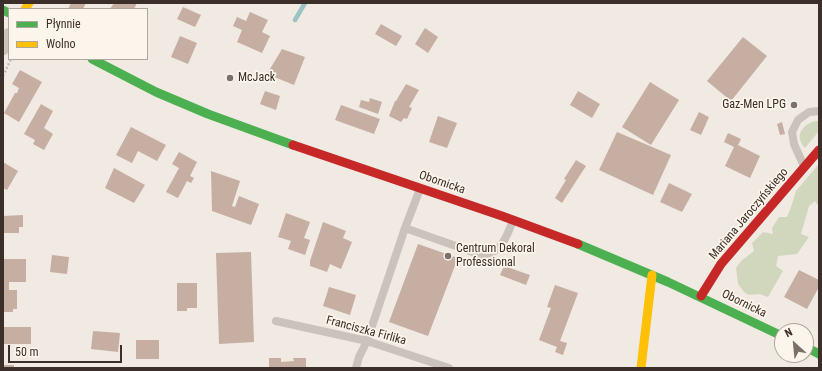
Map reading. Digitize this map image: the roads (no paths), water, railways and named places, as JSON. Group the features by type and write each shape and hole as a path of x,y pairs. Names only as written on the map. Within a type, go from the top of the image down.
{"main road":[{"name":"Obornicka","path":"94,60 156,92 208,114 598,252 701,296 774,332"},
{"name":"Mariana Jaroczyńskiego","path":"701,296 721,264 819,150"},
{"path":"641,368 652,274"}],"street":[{"path":"3,47 8,38"}],"lane":[{"path":"805,167 794,144 792,132 798,120 809,112 819,111"},
{"path":"356,368 359,357 367,341 405,228 420,189"},
{"path":"405,228 481,255 488,254 499,248 504,241 513,221"},
{"name":"Franciszka Firlika","path":"276,321 367,341 449,368"}],"waterway":[{"path":"295,20 305,3"}],"place":[{"name":"McJack","path":"230,78"},
{"name":"Gaz-Men LPG","path":"794,105"},
{"name":"Centrum Dekoral Professional","path":"448,256"}]}
